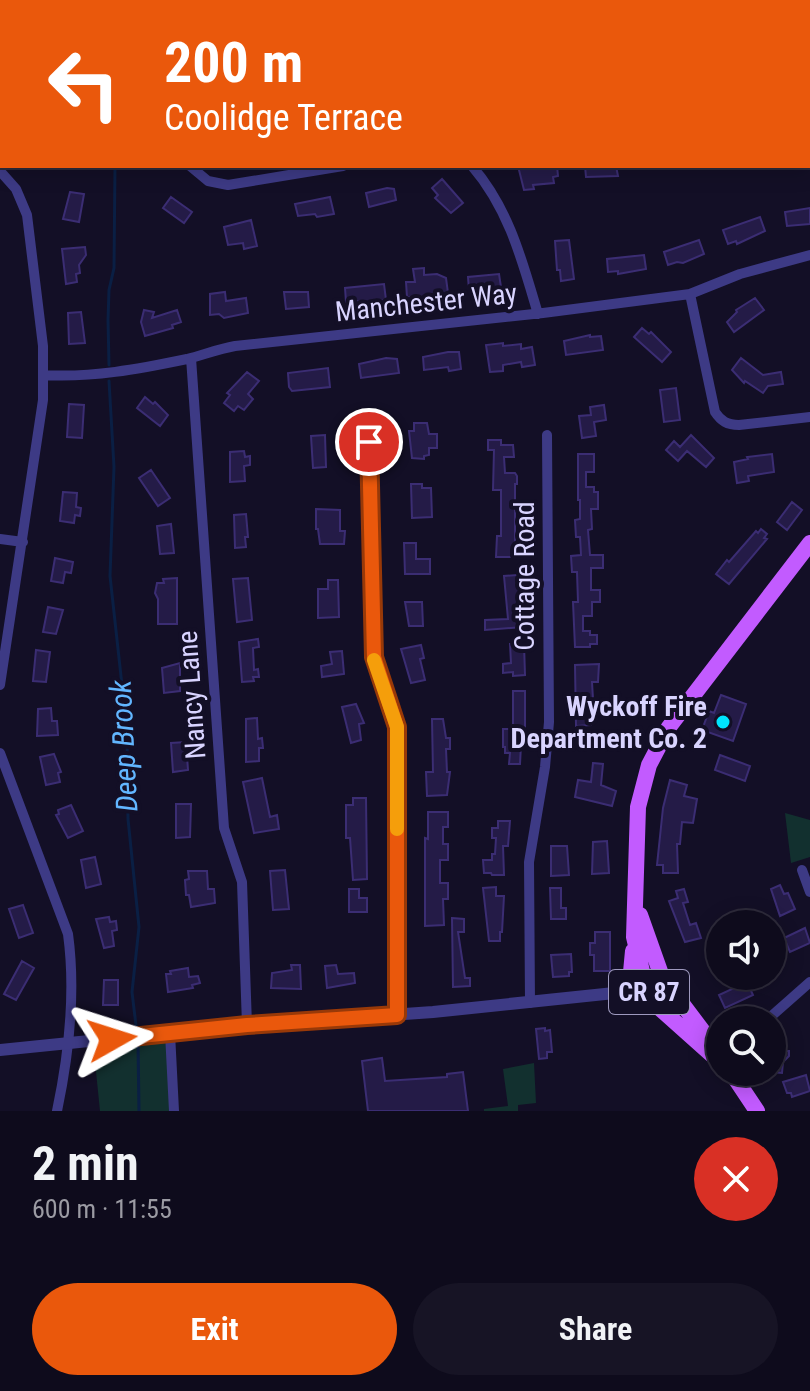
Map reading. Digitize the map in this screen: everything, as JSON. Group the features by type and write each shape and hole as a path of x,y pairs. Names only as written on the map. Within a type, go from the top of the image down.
{"main road":[{"name":"CR 87","path":"706,1050 655,1004 645,984 634,937 638,807 645,775 657,745 697,688 810,543"},
{"name":"CR 87","path":"635,894 647,939 662,977 706,1032"},
{"path":"624,992 631,972 634,937"},
{"path":"624,992 662,977"},
{"path":"740,1086 757,1111"}],"street":[{"path":"192,168 208,181 228,185 331,168"},
{"path":"473,168 511,227 538,314"},
{"path":"0,171 16,189 27,215 43,346 43,400 0,685"},
{"name":"Manchester Way","path":"43,375 89,376 191,358 214,349 235,346 538,314 690,294 752,271 810,255"},
{"path":"690,294 715,412 719,418 725,423 739,425 810,417"},
{"name":"Nancy Lane","path":"191,358 224,828 242,882 247,1025"},
{"name":"Cottage Road","path":"530,1003 529,862 545,767 549,722 547,435"},
{"path":"369,442 374,657 397,727 397,1015"},
{"path":"0,539 23,542"},
{"path":"0,753 68,934 70,1044 57,1111"},
{"path":"802,870 810,892"},
{"path":"783,1006 810,982"},
{"path":"0,1050 624,992"},
{"path":"170,1033 174,1111"}],"green space":[{"path":"785,813 810,820 810,857 791,863"},
{"path":"167,1036 176,1111 100,1111 93,1042"},
{"path":"534,1063 536,1103 518,1105 518,1111 484,1111 508,1106 503,1069"}],"building":[{"path":"518,168 557,168 558,176 553,177 554,183 533,185 534,189 524,190"},
{"path":"585,168 616,168 618,176 586,177"},
{"path":"442,179 463,203 451,213 435,198 438,195 432,188"},
{"path":"394,189 396,200 369,207 366,193"},
{"path":"70,192 84,194 79,222 63,219"},
{"path":"171,197 192,212 184,223 163,208"},
{"path":"330,197 334,214 298,216 295,204"},
{"path":"810,208 810,224 787,226 785,212"},
{"path":"760,217 765,231 737,244 736,241 728,244 723,230"},
{"path":"251,220 257,246 244,249 243,243 228,245 224,227"},
{"path":"569,240 574,279 561,281 555,241"},
{"path":"699,240 704,254 683,263 668,265 664,252"},
{"path":"85,247 86,255 79,265 80,273 76,274 77,282 66,284 62,249"},
{"path":"644,255 646,269 618,274 618,271 608,272 607,259"},
{"path":"424,268 424,275 437,274 446,278 448,293 427,295 427,298 407,297 406,282 415,282 413,269"},
{"path":"499,274 501,287 469,290 468,277"},
{"path":"384,284 386,300 361,304 346,302 345,288"},
{"path":"225,292 226,301 246,298 248,313 224,318 219,314 210,315 210,294"},
{"path":"284,292 308,292 309,307 286,309"},
{"path":"755,298 764,310 734,332 727,322 736,310"},
{"path":"144,310 154,312 152,318 177,310 181,322 172,325 173,328 145,336 141,322"},
{"path":"81,312 85,343 69,344 68,313"},
{"path":"642,328 649,334 651,332 671,352 662,362 634,337"},
{"path":"590,335 601,336 603,350 566,355 564,341"},
{"path":"503,343 503,346 521,344 521,349 532,347 535,365 522,367 521,362 503,365 503,371 490,372 486,345"},
{"path":"459,352 461,369 424,370 423,357"},
{"path":"386,358 397,359 399,373 361,378 359,364"},
{"path":"741,358 763,375 781,372 783,384 768,386 763,393 744,383 732,370"},
{"path":"328,368 330,387 292,391 289,387 288,373"},
{"path":"247,372 259,381 248,394 253,399 244,410 238,406 234,411 224,403 230,395 227,393"},
{"path":"676,388 680,420 664,422 660,390"},
{"path":"145,397 168,415 160,426 137,408"},
{"path":"69,404 84,405 82,438 67,437"},
{"path":"604,405 606,420 594,422 596,436 582,438 579,416 591,415 590,407"},
{"path":"414,423 427,423 429,434 437,434 437,448 429,448 429,455 424,459 412,458 409,431 414,431"},
{"path":"325,435 326,467 313,468 311,436"},
{"path":"691,435 714,458 706,467 687,451 678,461 666,450 674,441 680,447"},
{"path":"488,440 501,440 501,445 513,445 514,457 504,457 505,473 515,473 517,476 515,557 496,557 497,536 501,536 501,490 493,490 494,450 488,450"},
{"path":"244,451 245,457 250,456 250,465 244,466 245,481 230,482 230,452"},
{"path":"578,454 594,454 594,472 586,472 586,487 594,487 594,492 598,492 598,509 591,509 592,529 588,530 590,555 603,555 603,568 591,568 591,590 600,590 600,602 592,602 592,616 583,616 583,631 597,635 597,644 590,644 590,647 575,647 573,602 578,602 577,572 572,572 571,556 581,555 575,520 580,519"},
{"path":"772,454 774,472 748,476 749,481 737,483 734,462"},
{"path":"151,470 170,498 158,506 139,478"},
{"path":"411,484 431,488 432,517 412,518"},
{"path":"63,492 77,493 76,507 81,508 80,516 75,515 74,523 60,521"},
{"path":"792,502 802,510 787,530 777,522"},
{"path":"316,509 340,510 340,531 345,531 344,544 320,544"},
{"path":"246,514 246,547 235,548 234,515"},
{"path":"171,524 174,553 160,554 157,526"},
{"path":"761,529 767,534 764,538 767,539 729,584 716,574 756,531 758,533"},
{"path":"404,543 416,543 416,559 430,559 430,574 405,574"},
{"path":"55,558 73,562 71,573 65,572 63,583 51,581"},
{"path":"517,575 517,580 520,580 522,627 485,630 485,620 508,619 504,576"},
{"path":"177,578 177,624 158,624 157,583 164,583 163,579"},
{"path":"248,578 252,620 237,622 233,579"},
{"path":"328,580 338,580 339,617 318,618 318,589 328,589"},
{"path":"405,602 422,602 423,626 409,626"},
{"path":"48,607 63,610 56,634 43,632"},
{"path":"258,639 259,647 253,648 254,670 258,669 259,677 253,677 254,681 242,682 239,642"},
{"path":"510,644 524,644 525,675 503,673 503,664 511,663"},
{"path":"421,645 424,658 420,659 425,680 411,683 401,649"},
{"path":"36,650 50,652 46,682 33,681"},
{"path":"342,651 344,674 322,677 321,666 332,664 330,652"},
{"path":"180,663 180,691 164,693 162,668"},
{"path":"599,664 598,682 592,682 593,699 599,699 599,709 591,710 591,725 576,726 575,665"},
{"path":"513,691 525,691 525,733 520,764 509,764 510,753 505,753 503,747 503,729 511,729 513,724"},
{"name":"Wyckoff Fire Department Co. 2","path":"721,695 746,704 733,741 702,730 709,711 714,713"},
{"path":"356,704 364,723 359,724 361,740 351,743 342,707"},
{"path":"51,708 52,721 57,721 58,735 37,736 38,709"},
{"path":"257,718 258,739 262,738 263,748 259,748 259,761 246,762 246,719"},
{"path":"432,719 443,719 446,738 450,738 450,749 446,749 447,772 450,772 447,795 427,796 426,772 433,772"},
{"path":"186,742 188,770 173,772 171,743"},
{"path":"54,754 61,772 58,773 60,782 46,785 40,757"},
{"path":"720,755 750,766 745,781 715,770"},
{"path":"593,763 603,764 601,785 616,791 612,806 575,797 578,780 591,782"},
{"path":"262,778 270,817 277,815 279,829 254,833 243,782"},
{"path":"670,780 687,785 684,796 697,799 693,823 682,822 680,844 677,844 678,873 663,873 663,865 657,865 663,808"},
{"path":"353,798 366,798 367,879 353,880 350,838 346,838 346,805 353,805"},
{"path":"176,804 191,804 190,837 176,838"},
{"path":"71,805 83,831 68,838 56,815 59,814 58,810"},
{"path":"428,812 448,812 448,827 443,827 443,844 448,844 448,860 440,860 440,883 448,883 448,899 443,899 444,925 425,926"},
{"path":"498,821 510,821 508,846 503,846 504,875 492,875 484,873 483,860 492,860 492,854 495,854 496,838 492,838 492,828 498,828"},
{"path":"607,841 609,873 592,874 593,842"},
{"path":"551,846 567,846 569,875 551,876"},
{"path":"95,857 101,884 86,888 81,860"},
{"path":"285,870 289,909 273,910 270,871"},
{"path":"188,871 207,871 208,889 214,889 215,903 191,907 189,895 186,895"},
{"path":"780,885 784,894 788,893 795,909 786,913 786,910 778,910 771,889"},
{"path":"496,887 496,896 504,896 502,932 500,941 489,941 483,888"},
{"path":"550,888 561,888 561,908 566,908 566,919 551,919"},
{"path":"349,889 359,889 359,898 367,898 367,912 349,912"},
{"path":"684,889 688,902 683,903 690,925 696,923 701,938 685,942 669,901 678,898 676,891"},
{"path":"23,905 33,933 19,938 9,909"},
{"path":"109,917 110,922 116,921 117,930 112,931 114,946 104,948 96,919"},
{"path":"452,918 464,919 464,932 458,932 465,978 470,978 470,986 453,987"},
{"path":"805,928 810,943 790,952 786,937"},
{"path":"595,932 610,932 610,971 594,971 590,943 595,943"},
{"path":"571,954 572,972 569,976 553,977 551,955"},
{"path":"22,961 34,968 16,1000 4,994"},
{"path":"291,965 300,965 301,989 271,988 272,973 292,970"},
{"path":"336,965 338,974 354,973 355,983 327,988 325,966"},
{"path":"188,968 189,977 198,976 200,983 192,985 193,988 168,992 166,974"},
{"path":"104,980 118,980 118,1005 103,1005"},
{"path":"730,990 751,990 753,995 724,1006 719,995"},
{"path":"545,1028 545,1031 550,1030 552,1052 547,1052 547,1058 539,1059 536,1029"},
{"path":"382,1058 385,1081 447,1077 447,1074 463,1072 468,1111 368,1111 362,1061"},
{"path":"806,1075 810,1091 792,1097 791,1093 787,1093 786,1081"}],"waterway":[{"name":"Deep Brook","path":"109,365 115,168"},
{"name":"Deep Brook","path":"109,381 114,467 110,576 127,731 128,819 139,927 132,992 137,1034"},
{"name":"Deep Brook","path":"138,1042 139,1111"}],"slow traffic":[{"path":"374,660 397,727 397,829"}],"place":[{"name":"Wyckoff Fire Department Co. 2","path":"723,722"}],"route":[{"path":"112,1039 247,1025 397,1015 397,727 374,657 369,442"}]}
